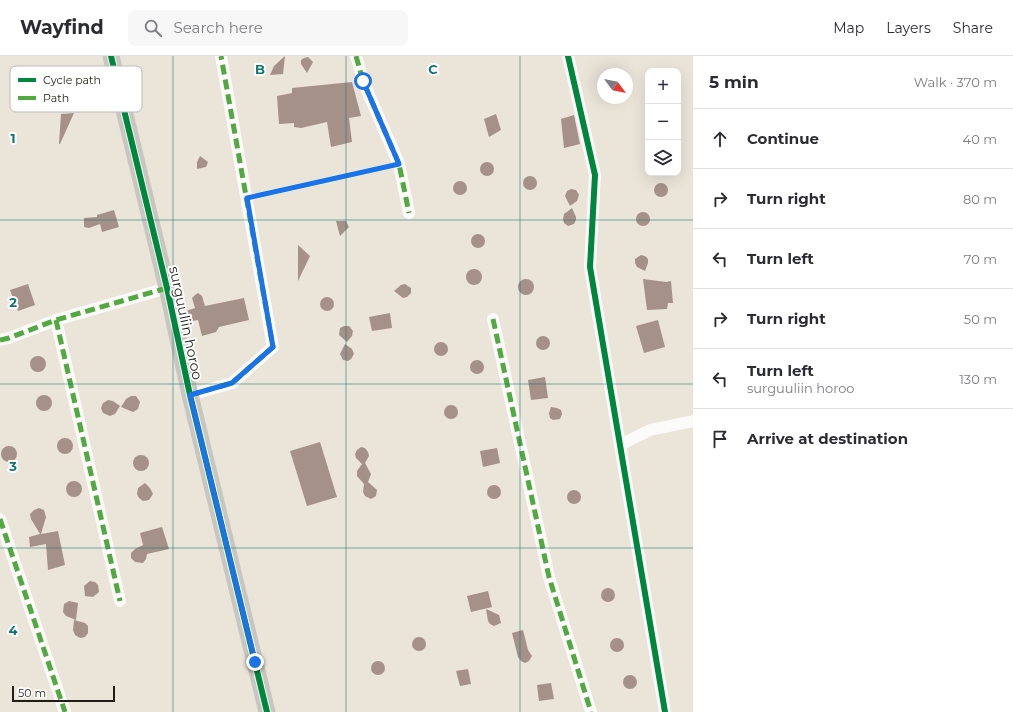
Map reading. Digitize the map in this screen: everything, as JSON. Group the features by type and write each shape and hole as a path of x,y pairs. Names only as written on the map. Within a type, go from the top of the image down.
{"street":[{"name":"surguuliin horoo","path":"111,56 113,66"},
{"path":"190,395 232,383 273,347 221,56"},
{"path":"356,56 363,81 399,164 410,213"},
{"path":"568,56 595,175 590,267 665,712"},
{"name":"surguuliin horoo","path":"125,112 167,288 190,395 267,712"},
{"path":"0,340 56,320 167,288"},
{"path":"493,319 549,577 591,712"},
{"path":"56,320 120,601"},
{"path":"620,445 650,430 693,421"},
{"path":"0,519 65,712"}],"lane":[{"path":"247,198 399,164"}],"building":[{"path":"285,56 283,74 270,75 274,66"},
{"path":"308,57 313,62 307,73 301,64 301,60"},
{"path":"352,82 361,116 349,118 352,142 331,147 327,122 301,128 294,127 294,123 279,124 277,96 292,93 292,88"},
{"path":"74,113 60,144 59,144 61,114"},
{"path":"496,114 501,130 489,137 484,119"},
{"path":"574,115 580,144 564,148 561,119"},
{"path":"200,156 208,162 206,167 197,169 197,162"},
{"path":"487,162 492,164 494,169 492,174 487,176 482,174 480,169 482,164"},
{"path":"530,176 535,178 537,183 535,188 530,190 525,188 523,183 525,178"},
{"path":"460,181 465,183 467,188 465,193 460,195 455,193 453,188 455,183"},
{"path":"661,183 666,185 668,190 666,195 661,197 656,195 654,190 656,185"},
{"path":"571,189 576,190 579,195 577,201 570,206 565,196 567,191"},
{"path":"572,208 576,220 574,224 568,226 564,223 564,214"},
{"path":"114,210 119,227 102,232 100,224 89,228 84,227 84,218 97,217 97,215"},
{"path":"643,212 648,214 650,219 648,224 643,226 638,224 636,219 638,214"},
{"path":"336,221 346,221 349,227 340,236"},
{"path":"478,234 483,236 485,241 483,246 478,248 473,246 471,241 473,236"},
{"path":"298,245 310,256 298,281"},
{"path":"641,255 648,259 645,271 637,267 635,263 635,259"},
{"path":"474,269 480,271 482,277 480,283 474,285 468,283 466,277 468,271"},
{"path":"526,279 532,281 534,287 532,293 526,295 520,293 518,287 520,281"},
{"path":"643,279 666,282 671,281 673,303 668,303 667,309 647,310"},
{"path":"28,284 35,305 18,311 10,290"},
{"path":"405,284 411,288 411,293 407,297 403,298 394,291 401,285"},
{"path":"198,293 202,296 205,306 244,298 249,320 219,327 216,332 202,336 198,320 186,322 183,312 195,308 192,298"},
{"path":"327,297 332,299 334,304 332,309 327,311 322,309 320,304 322,299"},
{"path":"390,313 392,328 372,331 369,317"},
{"path":"658,320 665,347 644,353 636,326"},
{"path":"349,326 353,331 352,336 347,342 339,335 340,328"},
{"path":"543,336 548,338 550,343 548,348 543,350 538,348 536,343 538,338"},
{"path":"441,342 446,344 448,349 446,354 441,356 436,354 434,349 436,344"},
{"path":"345,344 352,349 354,354 348,361 343,360 340,354"},
{"path":"38,356 44,358 46,364 44,370 38,372 32,370 30,364 32,358"},
{"path":"477,360 482,362 484,367 482,372 477,374 472,372 470,367 472,362"},
{"path":"545,377 548,398 531,400 528,380"},
{"path":"44,395 50,397 52,403 50,409 44,411 38,409 36,403 38,397"},
{"path":"131,396 136,396 140,402 138,409 133,412 121,407 126,399"},
{"path":"108,400 113,401 120,406 115,414 110,416 103,413 101,408 103,403"},
{"path":"451,405 456,407 458,412 456,417 451,419 446,417 444,412 446,407"},
{"path":"551,407 561,410 562,414 560,419 553,420 550,418 549,413"},
{"path":"65,438 71,440 73,446 71,452 65,454 59,452 57,446 59,440"},
{"path":"320,442 337,497 307,506 290,451"},
{"path":"9,446 15,448 17,454 15,460 9,462 3,460 1,454 3,448"},
{"path":"361,447 365,448 369,456 365,463 371,474 368,482 377,490 376,496 371,499 365,496 363,492 364,484 357,476 357,471 362,464 356,458 355,454"},
{"path":"497,448 500,463 483,467 480,451"},
{"path":"141,455 147,457 149,463 147,469 141,471 135,469 133,463 135,457"},
{"path":"74,481 80,483 82,489 80,495 74,497 68,495 66,489 68,483"},
{"path":"145,483 153,494 149,500 143,501 137,494 138,488"},
{"path":"494,485 499,487 501,492 499,497 494,499 489,497 487,492 489,487"},
{"path":"574,490 579,492 581,497 579,502 574,504 569,502 567,497 569,492"},
{"path":"39,508 44,510 46,517 41,534 58,531 65,565 48,570 46,544 30,547 29,537 40,534 31,519 30,514"},
{"path":"162,527 169,549 147,554 143,563 135,562 131,558 131,553 143,545 140,533"},
{"path":"90,581 95,582 98,585 99,592 93,597 85,596 84,586"},
{"path":"608,588 613,590 615,595 613,600 608,602 603,600 601,595 603,590"},
{"path":"488,591 492,607 471,612 467,596"},
{"path":"69,601 78,603 76,620 66,616 63,612 64,604"},
{"path":"486,609 499,615 501,623 494,626 490,624"},
{"path":"74,620 85,623 88,626 88,633 85,637 80,638 75,635 73,630"},
{"path":"523,630 528,650 532,656 529,661 525,663 518,657 512,633"},
{"path":"419,637 424,639 426,644 424,649 419,651 414,649 412,644 414,639"},
{"path":"617,638 622,640 624,645 622,650 617,652 612,650 610,645 612,640"},
{"path":"378,661 383,663 385,668 383,673 378,675 373,673 371,668 373,663"},
{"path":"468,669 471,684 460,686 456,671"},
{"path":"630,675 635,677 637,682 635,687 630,689 625,687 623,682 625,677"},
{"path":"551,683 554,699 539,701 537,685"}],"marked path":[{"path":"190,395 232,383 273,347 221,56"},
{"path":"356,56 363,81 399,164 409,213"},
{"path":"0,340 56,320 167,288"},
{"path":"493,319 549,577 591,712"},
{"path":"56,320 120,601"},
{"path":"0,519 65,712"}],"cycle path":[{"path":"111,56 113,66"},
{"path":"568,56 595,175 590,267 665,712"},
{"path":"125,112 167,288 190,395 267,712"}],"route":[{"path":"255,662 190,395 232,383 273,347 247,198 399,164 363,81"}]}
